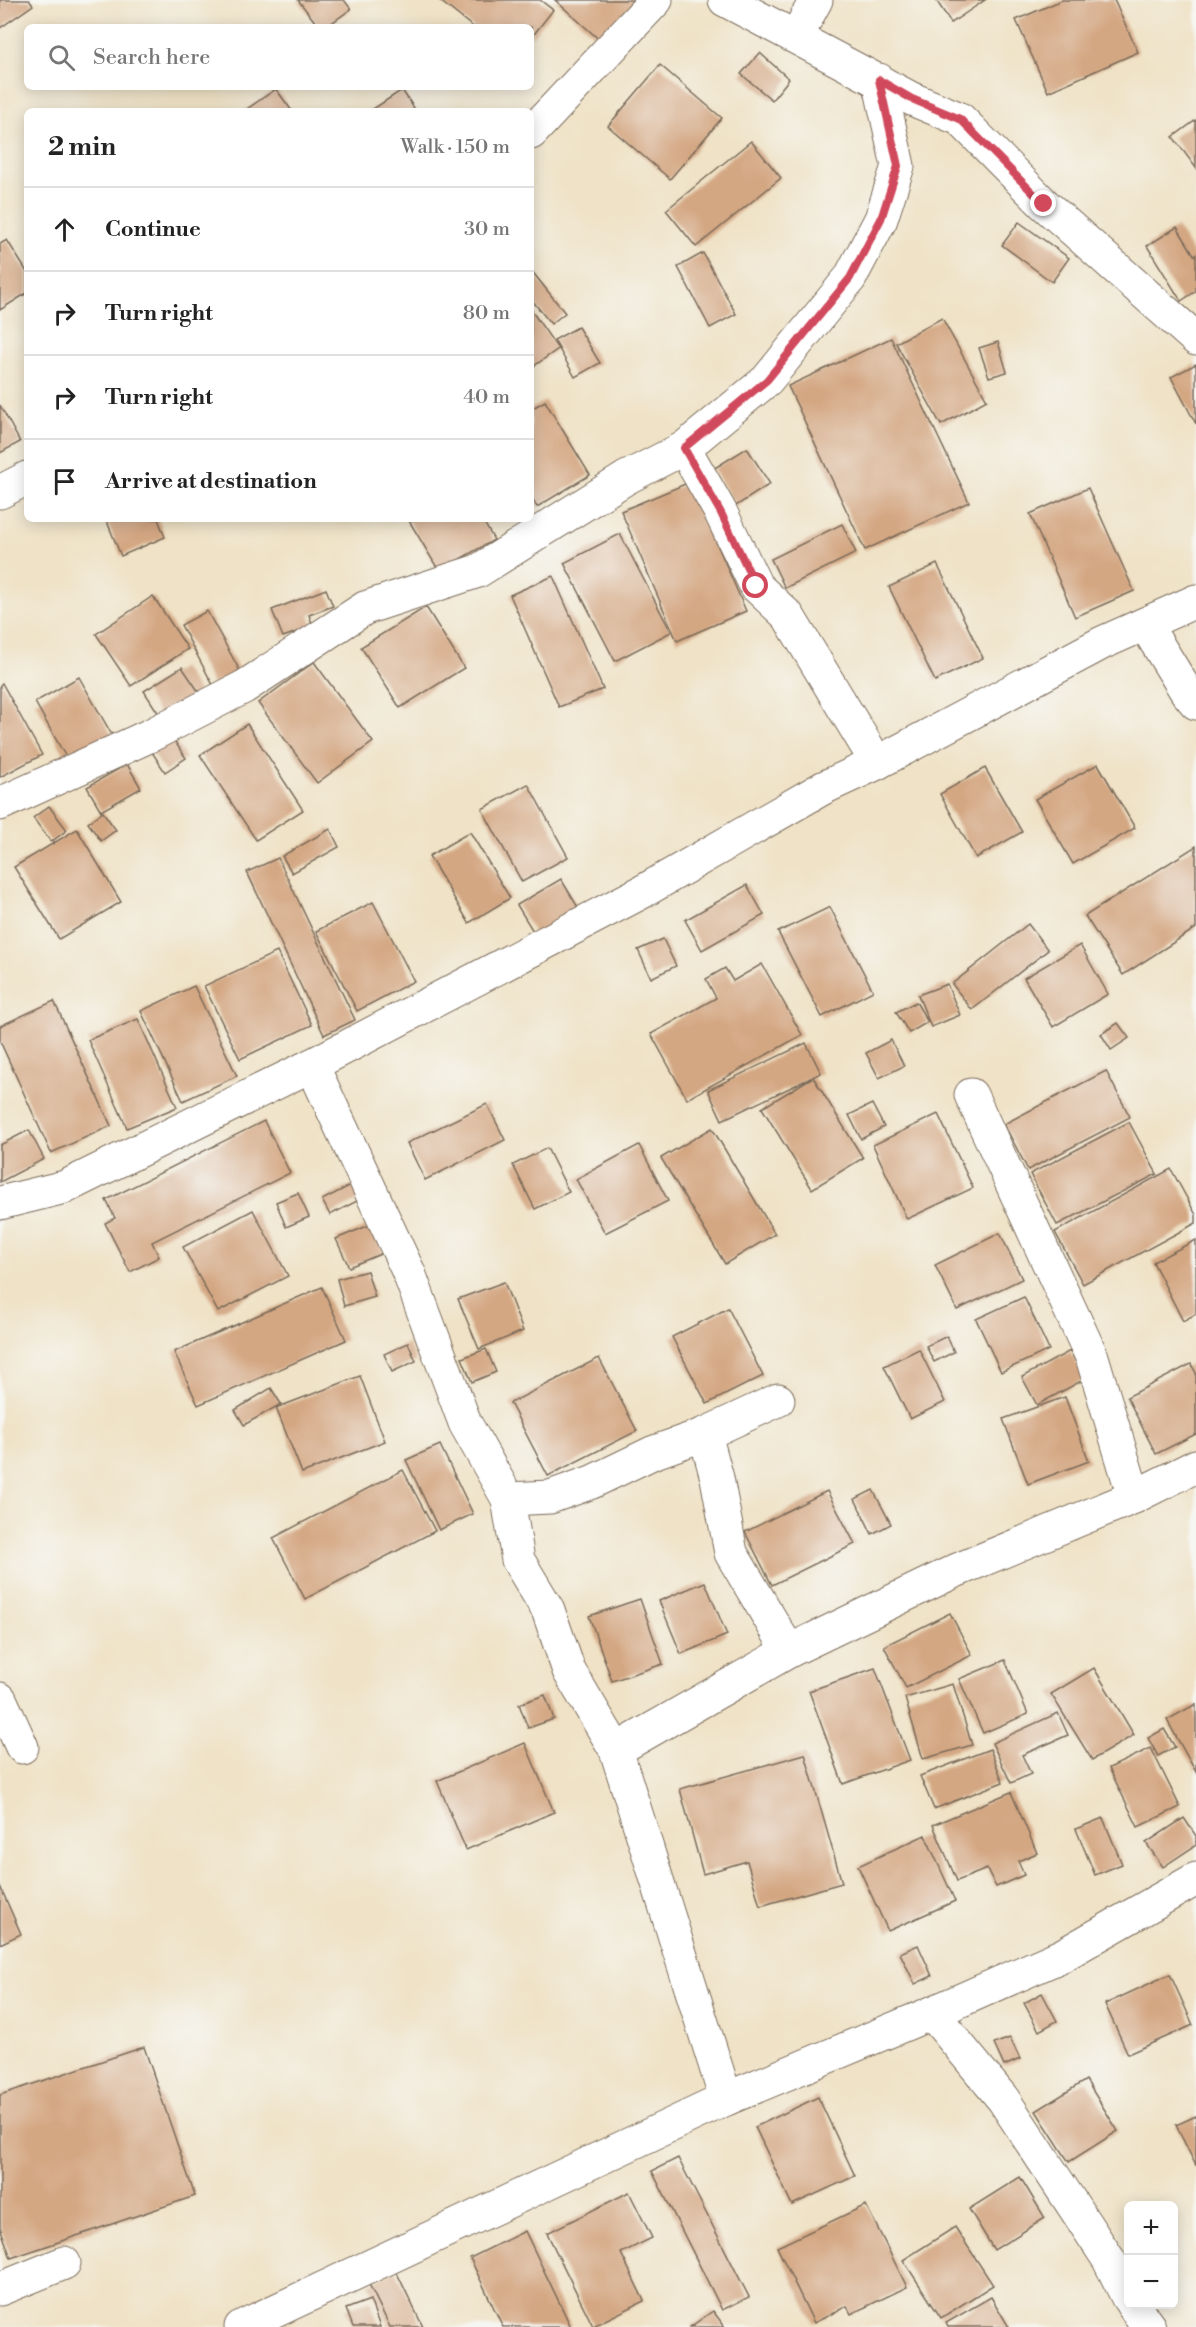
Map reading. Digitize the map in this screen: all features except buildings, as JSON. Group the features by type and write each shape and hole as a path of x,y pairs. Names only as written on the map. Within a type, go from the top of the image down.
{"street":[{"path":"534,130 656,0"},
{"path":"725,0 912,99 960,119 1044,204 1193,333"},
{"path":"796,37 816,0"},
{"path":"0,804 151,735 244,687 365,608 478,571 626,478 684,448 767,380 850,278 881,219 898,166 879,80"},
{"path":"684,448 721,513 756,586 788,616 878,763"},
{"path":"0,492 24,480"},
{"path":"0,1203 65,1187 312,1065 642,892 823,788 878,763 1102,643 1196,601"},
{"path":"1145,624 1196,704"},
{"path":"312,1065 409,1273 465,1423 508,1499 518,1560 549,1610 570,1671 616,1750 726,2098"},
{"path":"971,1095 1092,1357 1134,1497"},
{"path":"508,1499 550,1497 592,1482 652,1453 705,1434 778,1400"},
{"path":"705,1434 717,1478 731,1553 789,1651"},
{"path":"616,1750 789,1651 956,1571 1134,1497 1196,1466"},
{"path":"0,1699 22,1747"},
{"path":"242,2327 726,2098 932,2013 1063,1955 1196,1879"},
{"path":"932,2013 1003,2099 1109,2260 1124,2290"},
{"path":"0,2289 64,2263"},
{"path":"1136,2309 1149,2327"}],"route":[{"path":"756,586 721,513 684,448 767,380 850,278 881,219 898,166 879,80 912,99 960,119 1044,204"}]}
